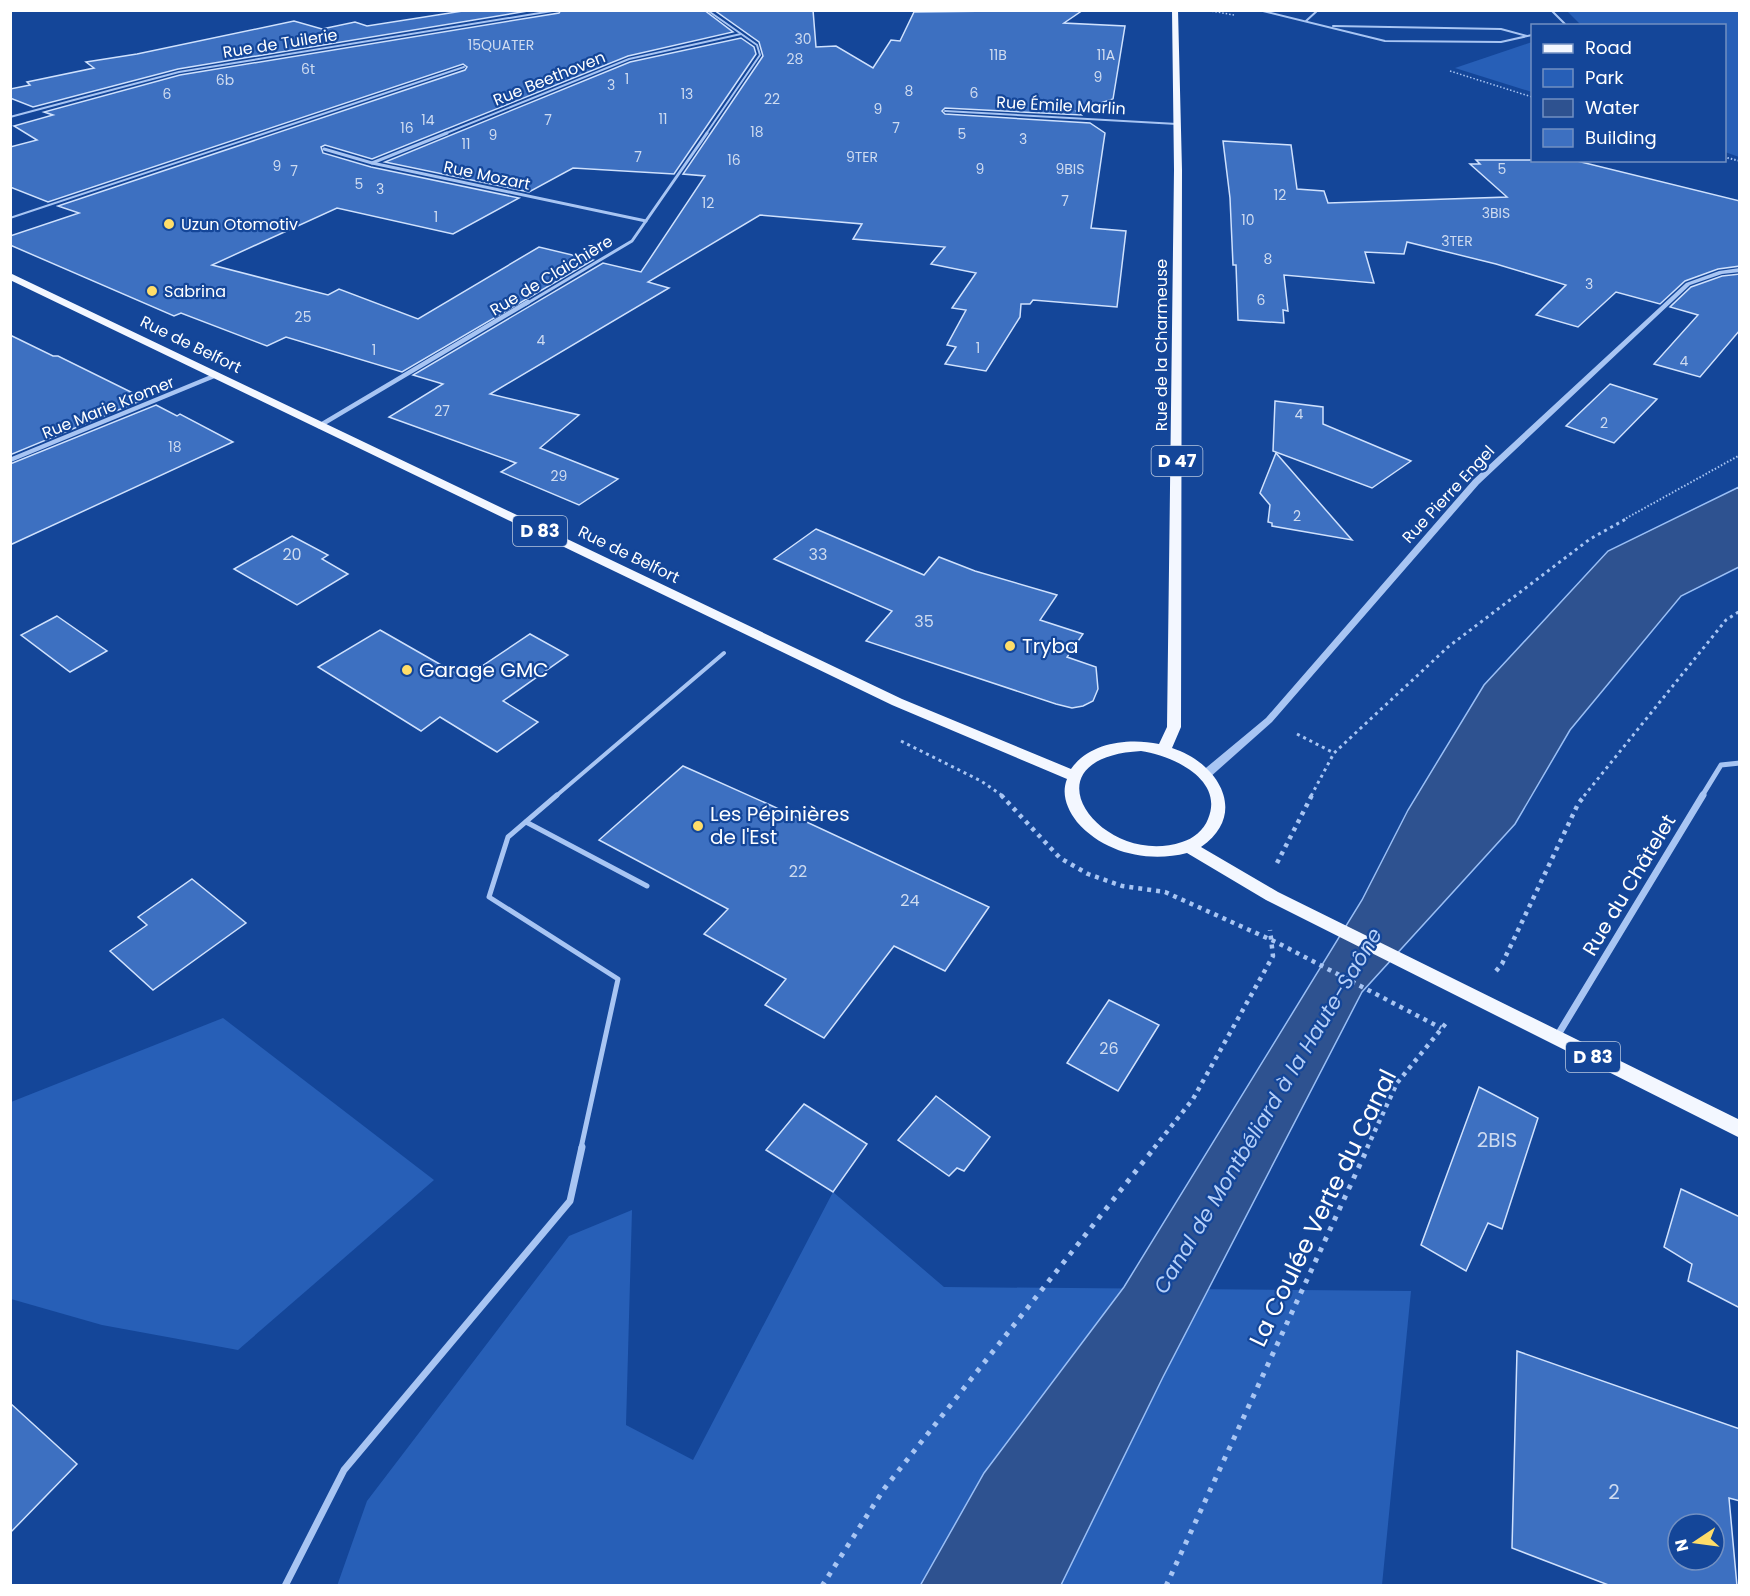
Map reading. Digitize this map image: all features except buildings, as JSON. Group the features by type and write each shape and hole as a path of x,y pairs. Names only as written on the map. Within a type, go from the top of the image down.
{"main road":[{"name":"Rue de la Charmeuse","path":"1164,750 1174,727 1178,170 1175,10"},
{"name":"Rue de Belfort","path":"10,276 214,376 928,717 1074,776"},
{"path":"1141,746 1164,750 1179,756 1205,775 1216,790 1220,806 1216,822 1206,836 1188,846 1164,851 1138,850 1112,842 1091,829 1077,812 1071,794 1074,776 1084,762 1099,752 1119,747 1141,746"},
{"name":"D 83","path":"1188,846 1277,898 1740,1130"}],"street":[{"name":"Rue de Tuilerie","path":"10,117 179,72 558,10"},
{"name":"Rue de Claichière","path":"319,426 632,242 760,55 757,45 706,10"},
{"name":"Rue Beethoven","path":"372,163 629,59 741,34"},
{"name":"Rue Émile Marlin","path":"945,111 1176,124"},
{"name":"Rue Mozart","path":"324,149 372,163 646,221"},
{"name":"Rue Pierre Engel","path":"1205,775 1269,720 1476,482 1688,284 1721,272 1740,270"},
{"name":"Rue Marie Kromer","path":"10,460 214,376"},
{"name":"Rue du Châtelet","path":"1555,1038 1721,765 1740,763"}],"lane":[{"path":"1259,10 1385,41 1501,42 1531,35"},
{"path":"1306,21 1318,10"},
{"path":"1551,10 1565,24"},
{"path":"1331,27 1339,25 1501,29 1527,36"},
{"path":"10,218 464,67"},
{"path":"285,1586 344,1470 570,1201 618,979 489,897 508,837 724,653"},
{"path":"525,822 647,886"}],"path":[{"path":"822,1586 884,1489 1193,1100 1273,956 1269,939 1277,898 1278,859 1334,753 1448,647 1590,538 1740,455"},
{"name":"La Coulée Verte du Canal","path":"1166,1586 1397,1083 1441,1028 1502,964 1578,804 1726,620 1740,612"},
{"path":"1269,720 1334,753"},
{"path":"1276,942 1441,1028"}],"green space":[{"path":"1567,11 1739,11 1739,157 1726,152 1726,24 1580,24"},
{"path":"1531,42 1531,92 1455,68"},
{"path":"223,1018 434,1180 238,1350 102,1325 11,1299 11,1102"},
{"path":"833,1192 944,1287 1411,1291 1382,1585 337,1586 367,1501 569,1236 632,1210 626,1425 693,1460"}],"water":[{"name":"Canal de Montbéliard à la Haute-Saône","path":"1739,487 1739,567 1681,596 1570,730 1515,824 1362,992 1163,1377 1061,1585 920,1586 984,1473 1124,1287 1362,900 1408,810 1484,685 1608,551"}],"place":[{"name":"Uzun Otomotiv","path":"169,224"},
{"name":"Sabrina","path":"152,291"},
{"name":"Tryba","path":"1010,646"},
{"name":"Garage GMC","path":"407,670"},
{"name":"Les Pépinières de l'Est","path":"698,826"}]}
